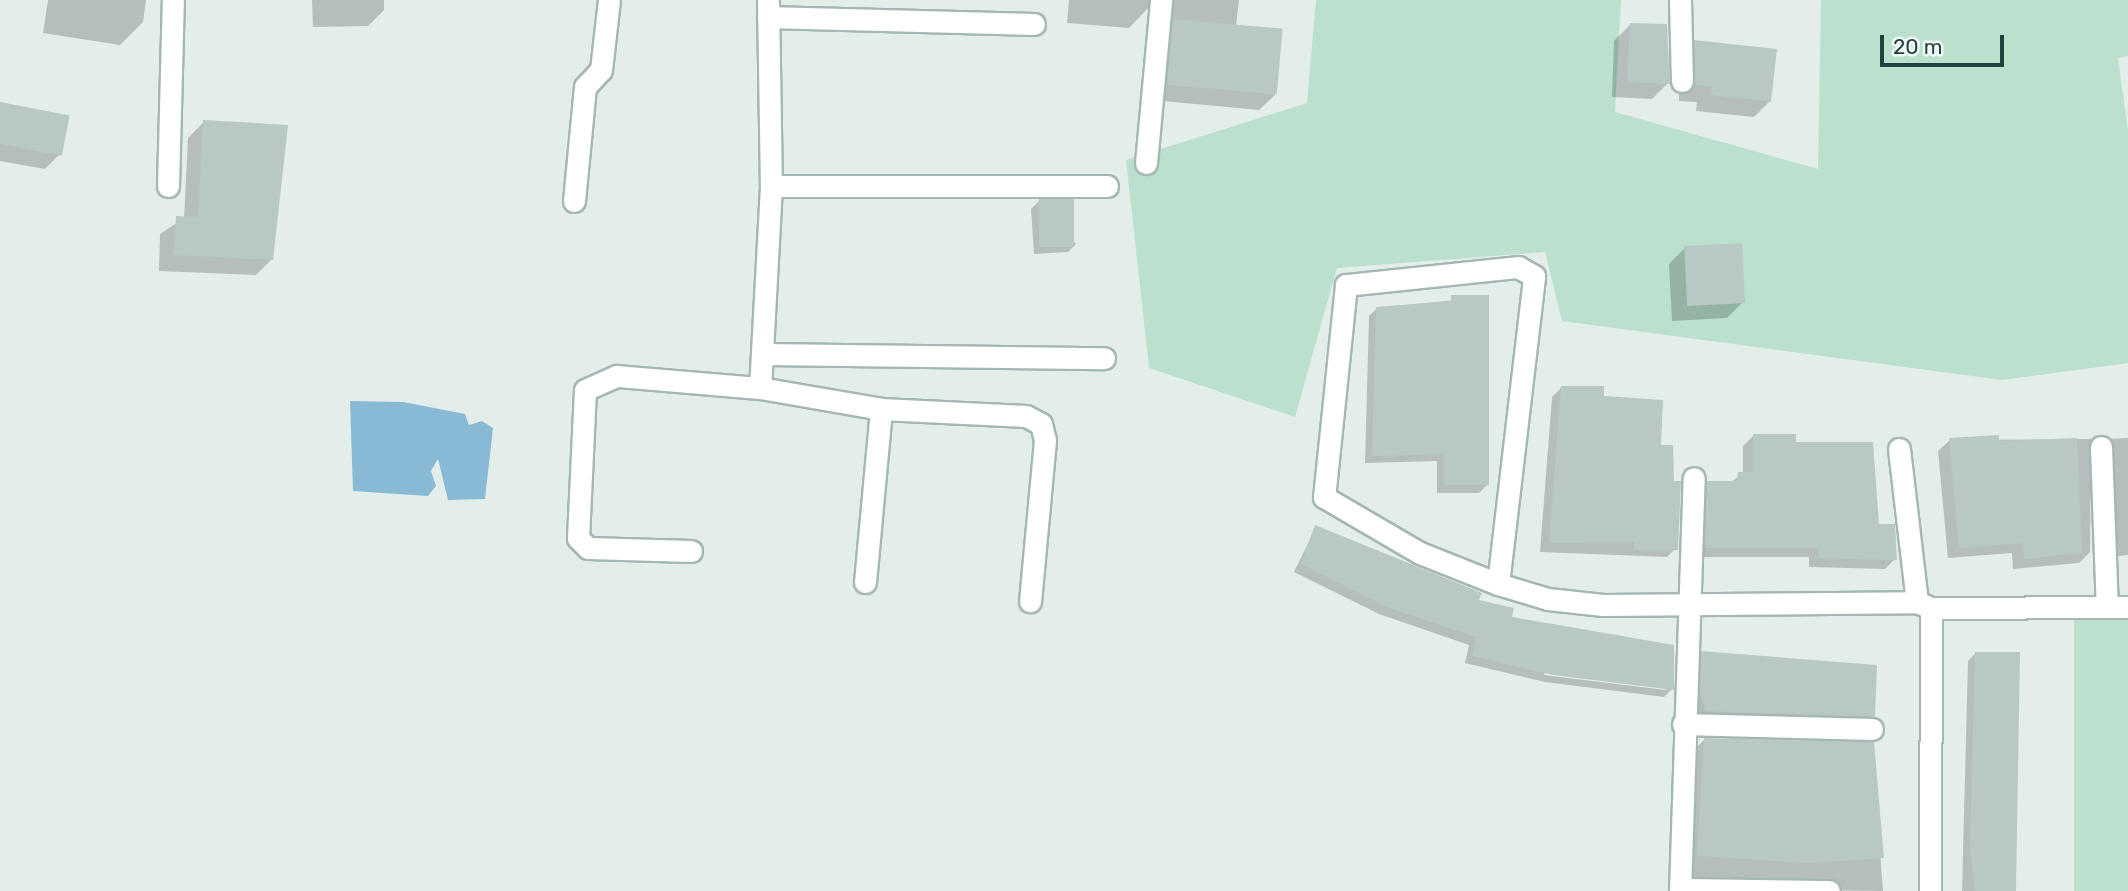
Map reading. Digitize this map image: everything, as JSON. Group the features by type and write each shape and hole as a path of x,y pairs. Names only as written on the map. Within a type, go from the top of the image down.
{"street":[{"path":"168,186 173,0"},
{"path":"575,201 586,88 601,70 610,0"},
{"path":"1146,163 1161,0"},
{"path":"1680,0 1682,80"},
{"path":"760,388 764,354 771,186 768,9 1034,23"},
{"path":"771,186 1107,186"},
{"path":"1498,584 1534,276 1518,267 1346,285 1324,497 1420,553 1498,584 1548,599 1685,606 2117,607 2101,447"},
{"path":"764,354 1104,358"},
{"path":"691,551 588,548 578,538 586,390 617,376 760,388 881,409 1026,416 1041,424 1045,440 1030,601"},
{"path":"864,582 881,409"},
{"path":"1899,449 1924,605 1930,891"},
{"path":"1694,478 1685,606 1680,890 1829,891"},
{"path":"1683,724 1872,729"}],"green space":[{"path":"1316,0 1621,0 1615,112 1818,169 1821,0 2128,0 2128,56 2118,58 2128,131 2128,363 2002,380 1562,321 1545,252 1337,268 1295,417 1149,368 1126,160 1307,103"},
{"path":"2074,605 2128,605 2128,891 2074,891"}],"water":[{"path":"350,401 403,402 465,414 469,425 482,421 493,428 485,499 448,500 438,459 431,471 436,486 428,496 353,491"}],"building":[{"path":"1173,19 1283,29 1277,94 1167,85"},
{"path":"1630,23 1667,24 1670,84 1627,82"},
{"path":"1694,40 1777,49 1771,102 1711,95 1712,86 1694,85"},
{"path":"0,102 70,116 62,156 0,144"},
{"path":"203,120 288,125 273,260 174,255 176,216 198,217"},
{"path":"1039,199 1074,199 1074,247 1039,247"},
{"path":"1742,243 1745,303 1687,306 1684,246"},
{"path":"1451,295 1489,295 1489,485 1444,485 1444,454 1372,456 1376,307 1451,301"},
{"path":"1561,386 1604,386 1604,396 1663,400 1661,445 1673,445 1674,481 1681,481 1678,550 1634,550 1634,542 1549,543"},
{"path":"1753,434 1796,434 1796,442 1873,442 1879,524 1895,524 1897,560 1818,558 1818,548 1705,548 1707,481 1737,481 1738,472 1753,472"},
{"path":"1999,435 1999,441 2077,438 2082,553 2024,559 2023,543 1959,548 1949,438"},
{"path":"1315,525 1482,593 1479,600 1514,608 1512,617 1674,645 1674,690 1553,675 1472,656 1476,637 1387,607 1301,564"},
{"path":"1701,651 1877,665 1875,717 1706,711 1700,693"},
{"path":"1975,652 2020,652 2016,891 1975,891 1970,848"},
{"path":"1704,738 1874,742 1884,858 1807,863 1697,856"}]}
